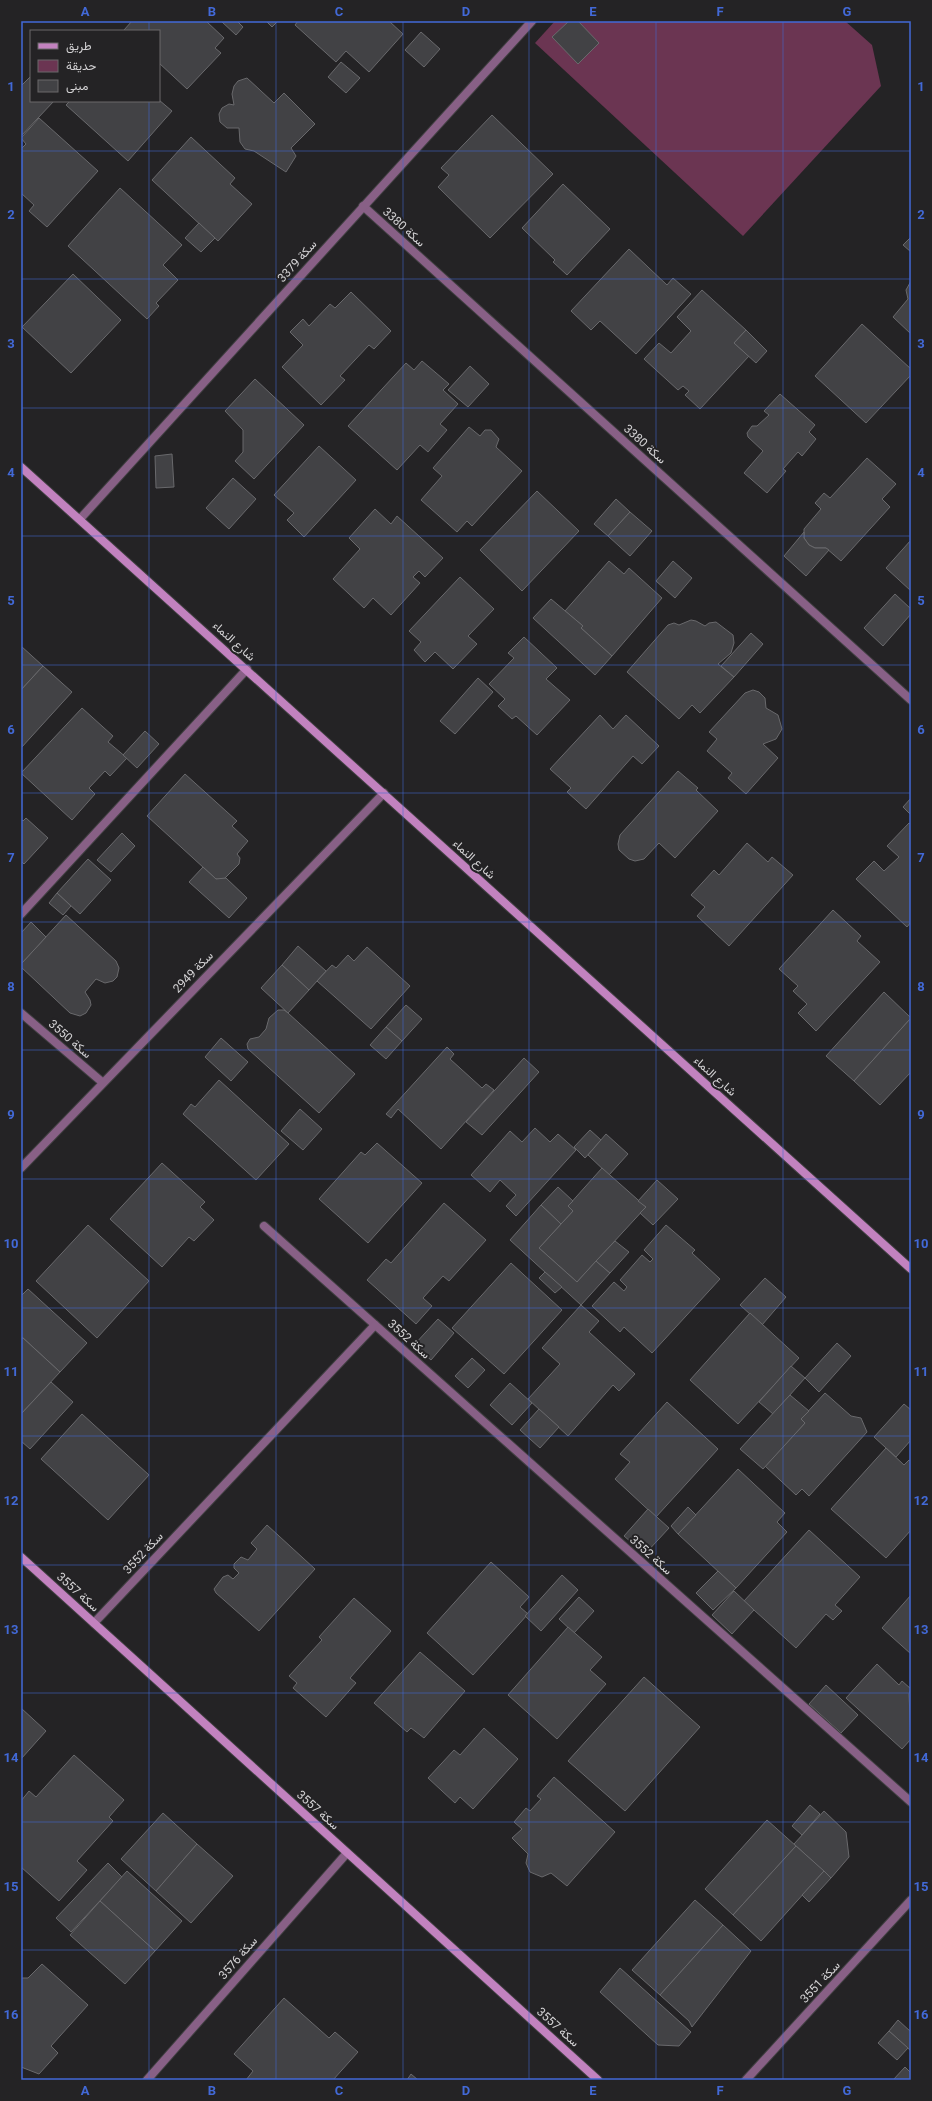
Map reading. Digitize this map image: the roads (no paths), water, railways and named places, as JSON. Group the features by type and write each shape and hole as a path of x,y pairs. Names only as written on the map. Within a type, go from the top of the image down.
{"street":[{"name":"سكة 3379","path":"80,519 532,21"},
{"name":"سكة 3380","path":"363,206 911,700"},
{"name":"شارع النماء","path":"21,467 247,669 911,1270"},
{"path":"21,914 247,669"},
{"name":"سكة 2949","path":"21,1168 102,1082 384,793"},
{"name":"سكة 3550","path":"21,1013 102,1082"},
{"name":"سكة 3552","path":"264,1226 911,1802"},
{"name":"سكة 3552","path":"94,1623 375,1325"},
{"name":"سكة 3557","path":"21,1557 598,2080"},
{"name":"سكة 3576","path":"147,2080 347,1853"},
{"name":"سكة 3551","path":"746,2080 911,1900"}]}
